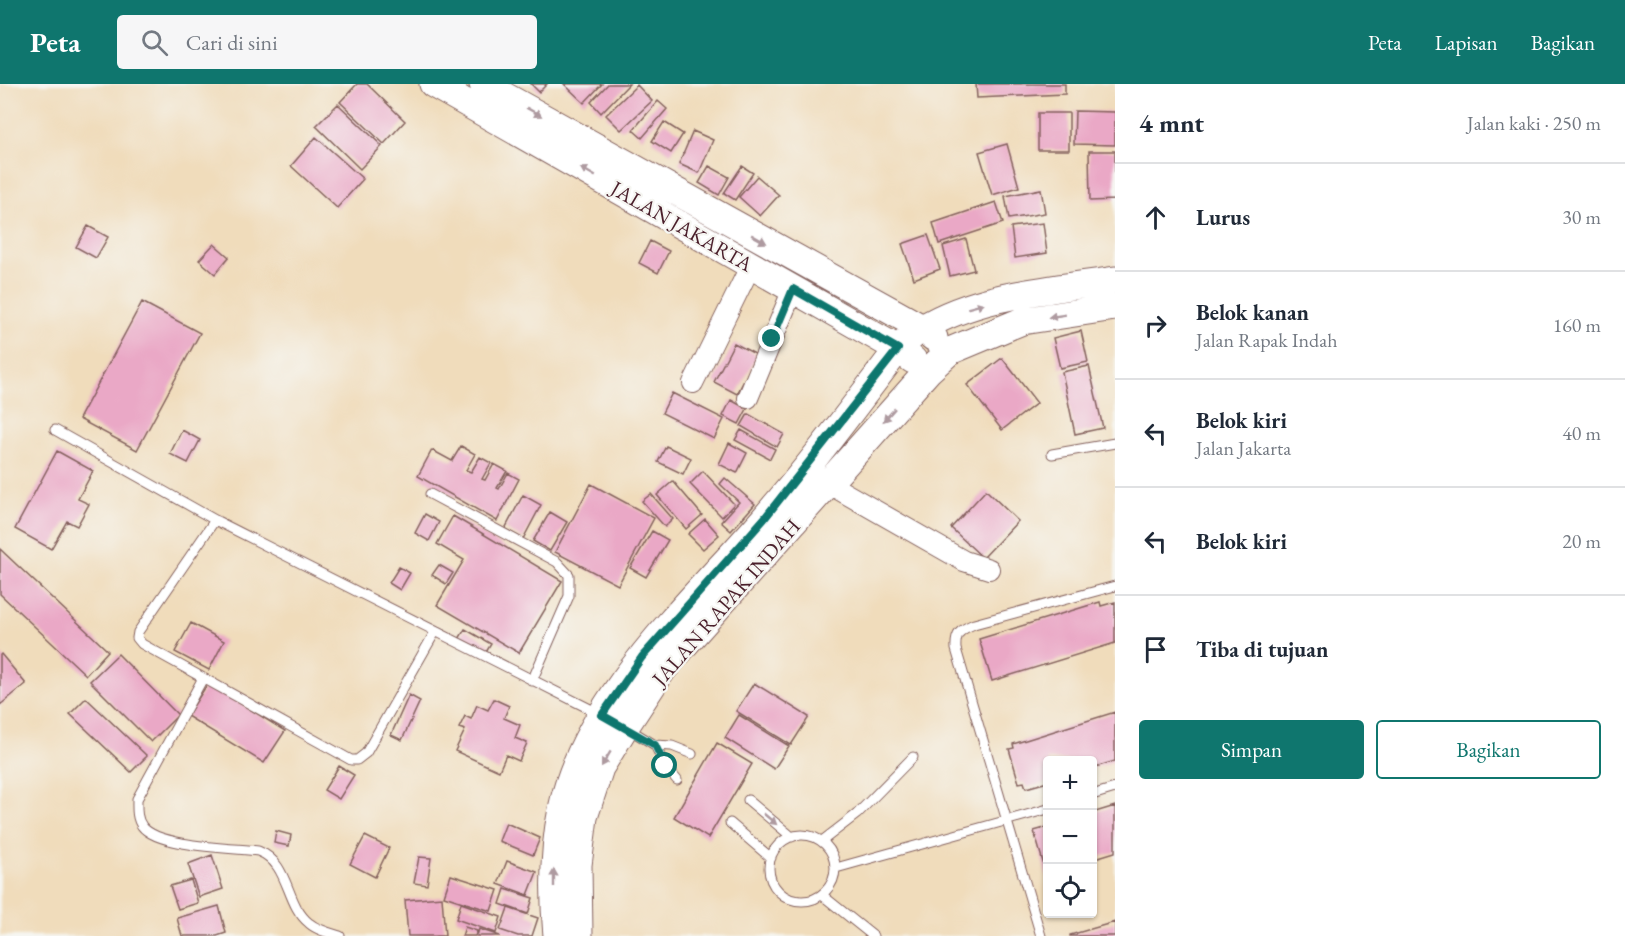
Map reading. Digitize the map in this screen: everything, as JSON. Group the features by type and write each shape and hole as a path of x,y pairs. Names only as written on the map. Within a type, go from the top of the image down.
{"main road":[{"name":"JALAN JAKARTA","path":"433,84 711,227 922,328 950,351"},
{"name":"JALAN JAKARTA","path":"483,84 711,227 751,265 898,349 928,371"},
{"name":"JALAN RAPAK INDAH","path":"579,936 578,865 584,817 613,721 642,657 764,519 898,349 922,328 962,310 1010,297 1115,280"},
{"name":"JALAN RAPAK INDAH","path":"557,936 554,866 562,808 581,755 663,669 928,371 950,351 1022,321 1115,307"}],"street":[{"path":"693,382 751,265"},
{"path":"748,398 793,289"},
{"path":"829,484 964,561 989,569"}],"lane":[{"path":"55,430 215,520 613,721 655,745 672,746 692,754"},
{"path":"1052,454 1115,443"},
{"path":"430,494 557,562 568,575 568,596 532,681"},
{"path":"215,520 138,632 137,638 203,678 351,760 357,760 366,753 435,632"},
{"path":"1041,936 1005,822 956,649 955,637 960,630 974,624 1115,586"},
{"path":"203,678 137,799 137,815 142,827 164,840 258,851 269,855 276,862 301,914 318,929 340,936"},
{"path":"655,745 660,759 677,780"},
{"path":"822,841 857,814 914,756"},
{"path":"1097,793 1115,788"},
{"path":"748,800 792,837"},
{"path":"836,868 1044,810"},
{"path":"730,824 771,858"},
{"path":"802,835 822,841 829,848 836,868 834,878 822,895 802,902 783,896 771,879 771,858 775,849 792,837 802,835"},
{"path":"822,895 873,936"}],"building":[{"path":"357,84 367,84 405,121 384,144 340,102"},
{"path":"531,84 547,84 539,92"},
{"path":"564,84 602,84 584,103"},
{"path":"608,84 629,84 601,113 591,102"},
{"path":"976,84 1065,84 1065,94 977,98"},
{"path":"637,85 652,101 621,130 606,115"},
{"path":"658,101 667,109 642,138 633,130"},
{"path":"338,104 382,146 360,169 316,126"},
{"path":"1075,111 1115,112 1115,145 1074,144"},
{"path":"1038,113 1069,113 1069,150 1038,150"},
{"path":"664,122 683,134 671,153 652,141"},
{"path":"693,131 713,140 699,173 679,164"},
{"path":"316,137 363,179 337,208 291,166"},
{"path":"1007,144 1019,187 992,195 979,152"},
{"path":"1089,151 1115,151 1115,200 1090,201"},
{"path":"709,166 729,177 719,195 699,183"},
{"path":"742,166 753,173 735,200 724,193"},
{"path":"757,176 779,195 760,216 739,197"},
{"path":"1041,189 1045,213 1009,219 1005,196"},
{"path":"996,202 1003,223 939,244 933,223"},
{"path":"1043,223 1047,253 1015,258 1011,227"},
{"path":"88,226 108,237 96,258 76,247"},
{"path":"928,235 940,269 914,279 902,244"},
{"path":"966,239 974,270 950,276 943,246"},
{"path":"650,241 669,251 658,273 639,263"},
{"path":"214,244 229,257 215,274 199,260"},
{"path":"142,302 200,333 137,450 79,419"},
{"path":"1081,331 1088,362 1060,368 1053,338"},
{"path":"734,343 757,355 737,394 714,382"},
{"path":"1002,358 1037,403 1002,430 967,385"},
{"path":"1089,366 1103,428 1075,434 1062,372"},
{"path":"672,393 724,419 714,439 662,413"},
{"path":"731,400 747,409 739,424 723,416"},
{"path":"748,414 784,434 777,447 741,426"},
{"path":"182,430 200,440 188,463 170,454"},
{"path":"741,430 775,449 770,459 735,440"},
{"path":"729,443 747,453 737,473 719,464"},
{"path":"461,446 475,454 466,470 471,472 480,457 491,463 482,479 485,480 494,464 507,471 497,488 499,489 508,473 519,479 497,521 418,476 432,450 452,461"},
{"path":"666,446 691,458 683,474 658,462"},
{"path":"57,451 93,471 78,499 89,504 77,526 67,521 51,549 15,529"},
{"path":"703,471 734,504 722,517 690,484"},
{"path":"725,478 755,504 731,531 721,522 739,502 720,484"},
{"path":"673,481 702,515 686,529 657,495"},
{"path":"591,484 654,518 618,585 555,552"},
{"path":"986,490 1018,521 983,558 951,528"},
{"path":"651,494 673,519 665,527 642,501"},
{"path":"523,495 541,505 523,539 505,529"},
{"path":"550,512 567,522 550,551 533,541"},
{"path":"425,514 439,522 429,541 415,533"},
{"path":"453,516 562,581 519,653 437,605 464,560 437,544"},
{"path":"705,519 719,535 703,549 688,534"},
{"path":"652,531 668,540 646,577 630,568"},
{"path":"0,549 108,651 86,675 0,594"},
{"path":"439,565 453,573 446,584 432,575"},
{"path":"399,567 410,573 400,590 389,583"},
{"path":"1100,602 1101,606 1115,602 1115,643 992,681 979,639"},
{"path":"191,623 224,641 209,670 175,652"},
{"path":"465,629 491,644 485,654 459,639"},
{"path":"118,654 178,715 151,742 90,681"},
{"path":"0,655 26,684 0,705"},
{"path":"208,683 285,731 264,763 187,716"},
{"path":"754,683 809,717 791,745 736,711"},
{"path":"409,695 420,701 402,740 391,735"},
{"path":"86,698 147,756 131,772 70,714"},
{"path":"494,699 509,706 504,718 520,725 515,738 527,743 519,761 506,755 499,771 455,751 465,730 459,728 465,716 471,719 477,705 488,710"},
{"path":"1115,712 1115,761 1097,766 1097,756 1043,756 1043,783 1026,788 1024,782 1019,783 1009,749 1014,748 1013,744"},
{"path":"739,715 789,746 774,769 725,738"},
{"path":"717,743 752,764 708,838 674,817"},
{"path":"339,766 354,775 339,799 324,790"},
{"path":"1115,806 1115,852 1097,857 1097,811"},
{"path":"506,823 540,838 533,855 499,841"},
{"path":"1043,828 1043,862 1034,831"},
{"path":"276,831 291,835 289,846 274,843"},
{"path":"365,836 389,848 375,877 350,864"},
{"path":"212,855 223,889 199,897 188,864"},
{"path":"419,857 431,858 427,885 414,883"},
{"path":"507,861 537,872 528,895 498,884"},
{"path":"451,875 498,890 491,911 444,896"},
{"path":"191,880 198,903 178,909 170,886"},
{"path":"505,889 533,898 528,914 500,904"},
{"path":"442,897 445,936 408,936 405,900"},
{"path":"461,903 501,917 496,933 456,919"},
{"path":"219,906 226,933 217,936 182,936 177,918"},
{"path":"508,908 538,918 532,936 518,936 500,930"},
{"path":"1115,922 1115,936 1070,936 1070,935"},
{"path":"465,927 477,931 475,936 462,936"},
{"path":"479,929 500,936 477,936"}],"route":[{"path":"665,766 657,754 655,745 602,715 642,657 764,519 898,349 793,289 772,339"}]}
